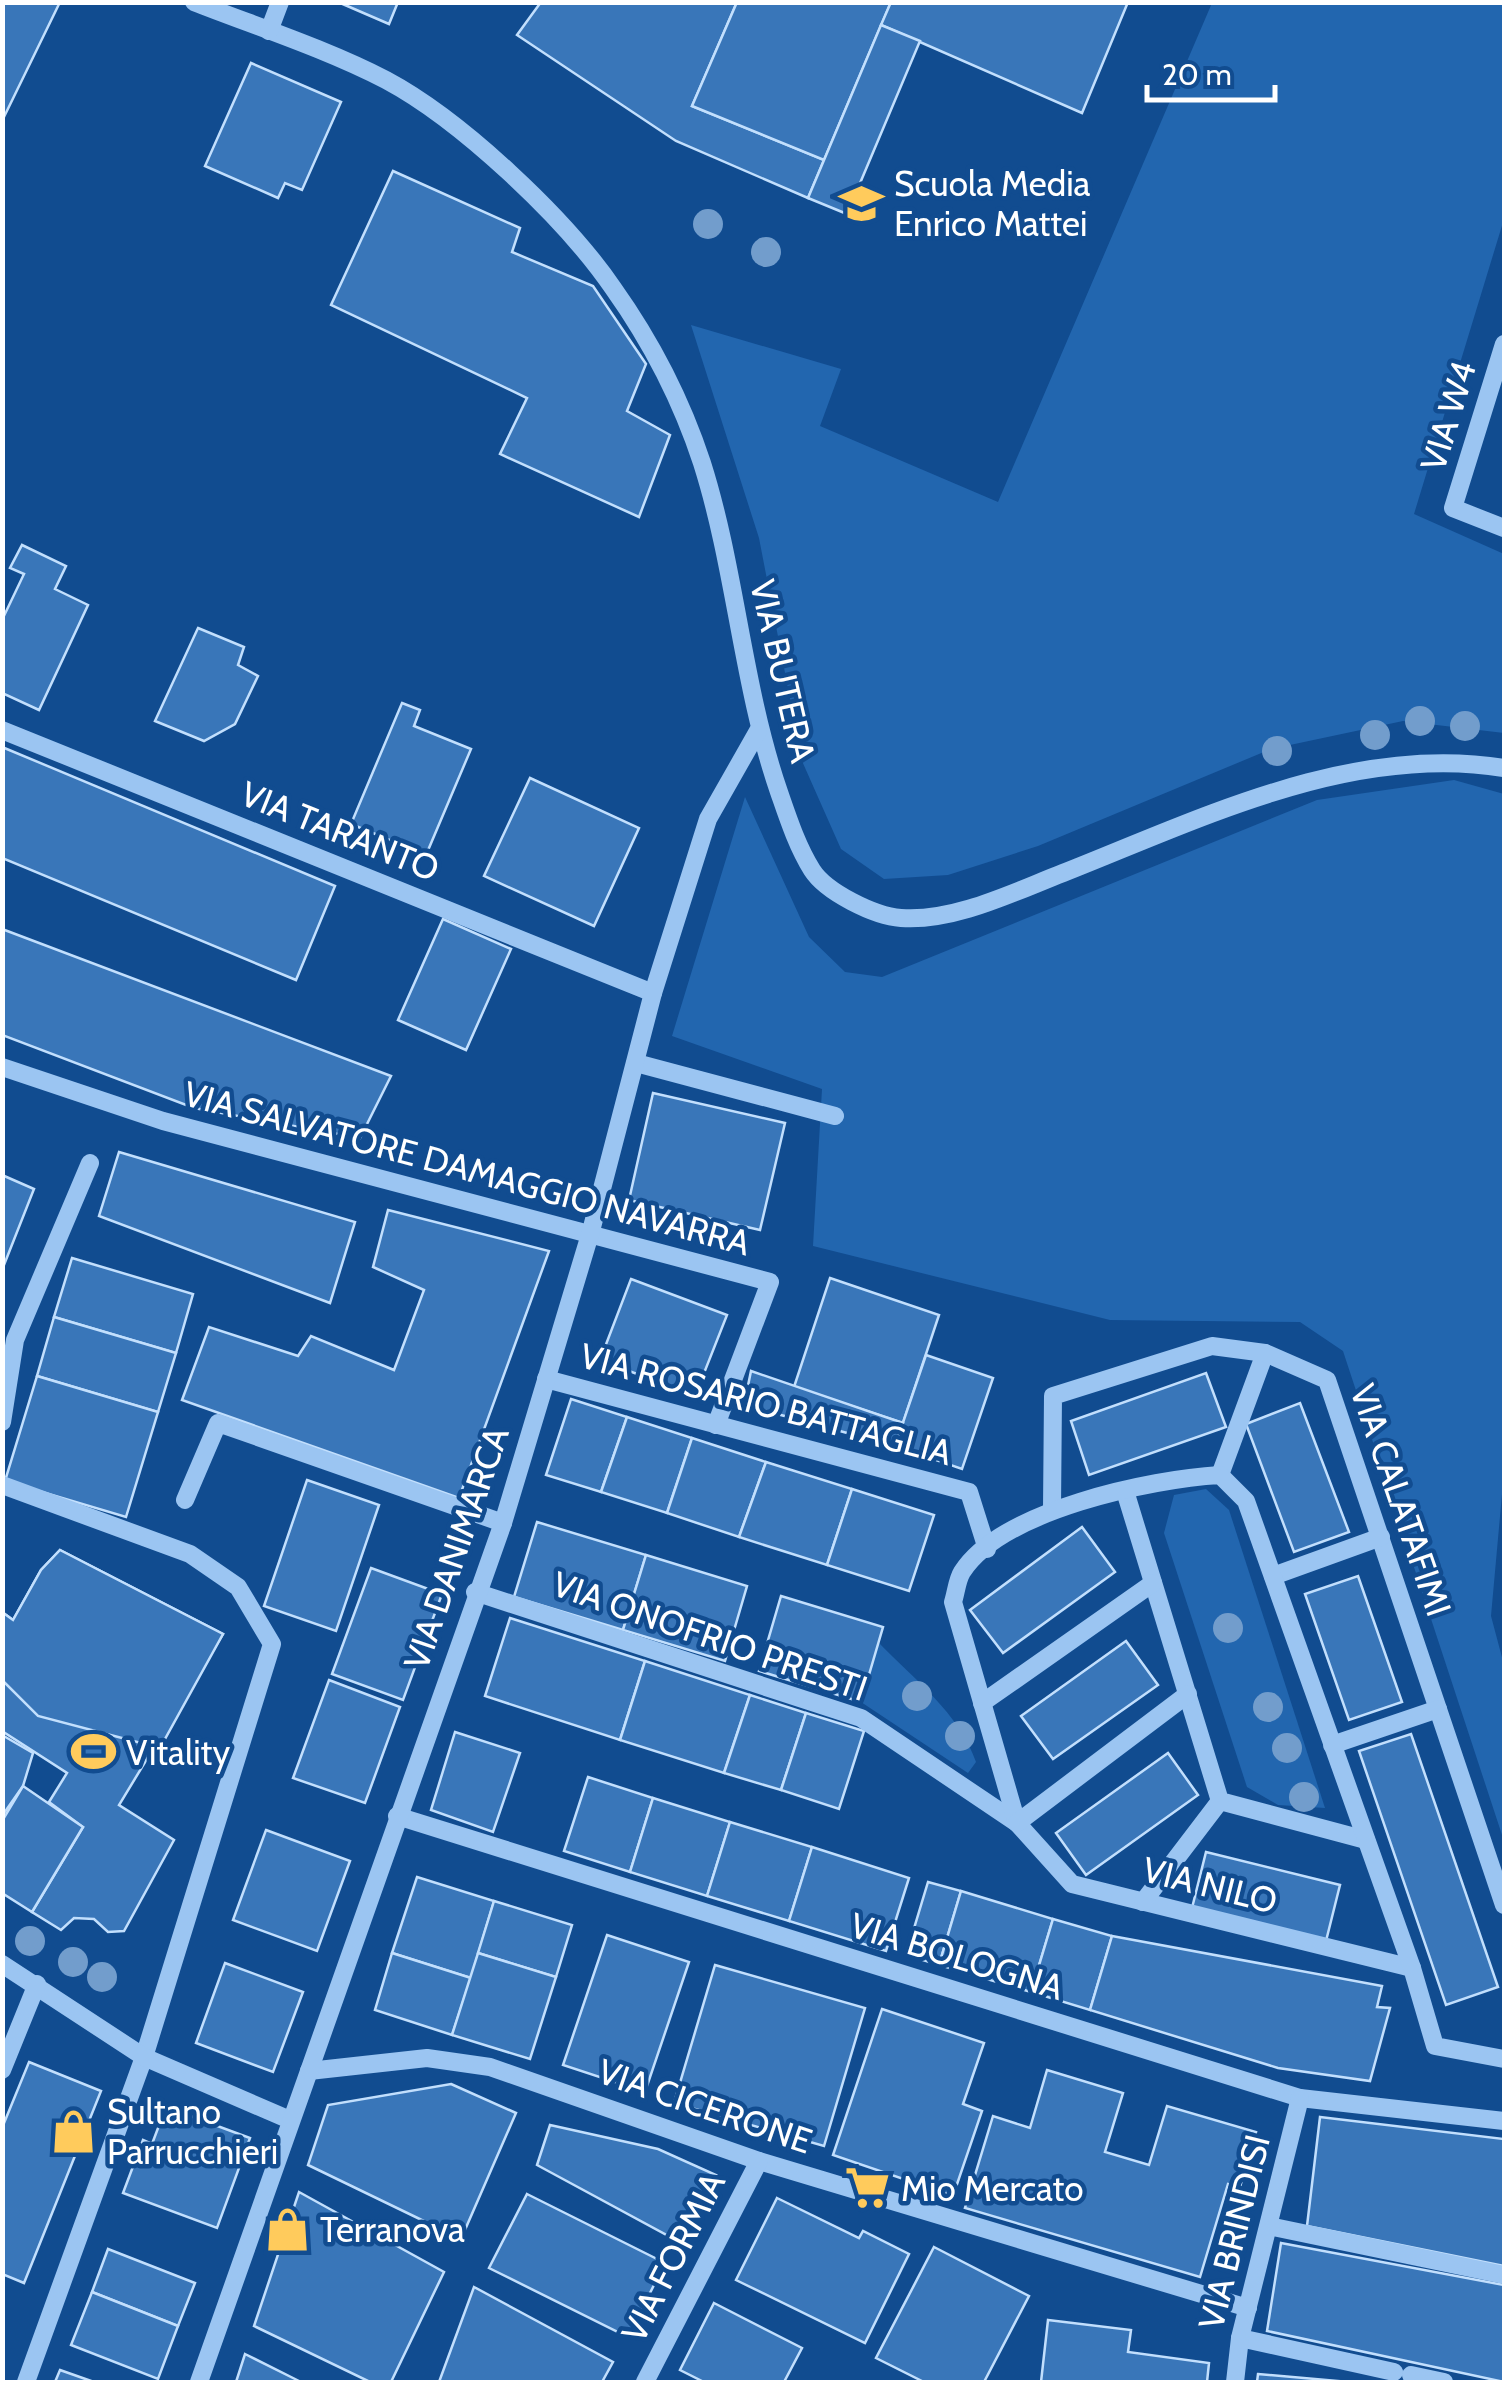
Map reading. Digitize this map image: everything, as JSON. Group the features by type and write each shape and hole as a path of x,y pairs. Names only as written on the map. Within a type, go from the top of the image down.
{"street":[{"name":"VIA BUTERA","path":"194,2 386,80 440,115 552,214 611,284 650,344 702,463 758,731 790,824 814,874 851,900 899,919 950,912 1008,894 1247,800 1350,773 1430,763 1504,768"},
{"path":"269,31 280,2"},
{"name":"VIA W4","path":"1504,344 1501,369 1454,508 1504,528"},
{"name":"VIA TARANTO","path":"2,730 652,993"},
{"name":"VIA DANIMARCA","path":"199,2382 475,1592 503,1523 591,1232 652,993 708,819 758,731"},
{"path":"636,1063 835,1116"},
{"name":"VIA SALVATORE DAMAGGIO NAVARRA","path":"2,1067 163,1121 770,1282 716,1425"},
{"path":"2,1422 15,1340 90,1164"},
{"name":"VIA CALATAFIMI","path":"1052,1508 1053,1396 1212,1346 1265,1353 1327,1380 1504,1905"},
{"path":"1220,1474 1265,1353"},
{"name":"VIA ROSARIO BATTAGLIA","path":"546,1379 969,1492 987,1549"},
{"path":"186,1500 218,1423 503,1523"},
{"path":"1188,1694 1017,1823 953,1602 962,1572 987,1549 1052,1508 1220,1474"},
{"path":"1220,1474 1246,1501 1412,1968 1434,2046 1504,2059"},
{"path":"2,1485 190,1554 238,1586 272,1644 144,2057 26,2382"},
{"path":"1125,1491 1220,1801"},
{"path":"1273,1576 1381,1538"},
{"path":"982,1703 1153,1583"},
{"name":"VIA ONOFRIO PRESTI","path":"475,1592 861,1718 1017,1823"},
{"path":"1332,1745 1438,1709"},
{"path":"1220,1801 1366,1840"},
{"path":"1143,1902 1220,1801"},
{"name":"VIA BOLOGNA","path":"398,1816 1300,2098 1504,2121"},
{"name":"VIA NILO","path":"1017,1823 1072,1884 1412,1968"},
{"path":"2,1964 144,2057 290,2120"},
{"path":"2,2070 37,1984"},
{"name":"VIA CICERONE","path":"309,2070 427,2058 490,2068 759,2161 1248,2308"},
{"name":"VIA BRINDISI","path":"1235,2382 1240,2338 1300,2098"},
{"name":"VIA FORMIA","path":"645,2382 759,2161"},
{"path":"1269,2226 1504,2275"},
{"path":"1240,2338 1444,2382"}],"shaded area":[{"path":"1212,3 1504,3 1504,219 1414,514 1504,554 1504,733 1403,721 1271,749 1038,846 948,875 884,879 841,849 802,761 759,538 691,325 841,369 820,426 998,502"},
{"path":"1454,780 1504,794 1504,1472 1491,1616 1504,1665 1504,1841 1343,1351 1300,1322 1110,1320 813,1246 822,1089 672,1036 745,797 809,937 845,972 882,977 1317,800"},
{"path":"1206,1489 1229,1510 1325,1808 1278,1805 1247,1787 1164,1533 1174,1495"},
{"path":"879,1643 959,1728 976,1762 968,1773 861,1702"}],"building":[{"path":"2,2 60,2 2,121"},
{"path":"338,2 398,2 389,24"},
{"path":"541,2 737,2 692,106 824,160 808,198 676,141 517,35"},
{"path":"737,2 891,2 824,160 692,106"},
{"path":"891,2 1128,2 1082,113 881,25"},
{"path":"881,25 920,41 847,214 808,198"},
{"path":"251,63 341,102 302,190 285,183 278,198 205,166"},
{"path":"393,171 520,228 512,252 593,286 646,364 627,411 670,435 639,517 500,454 527,398 331,305"},
{"path":"22,545 66,566 55,589 88,605 39,710 2,693 2,620 24,574 10,568"},
{"path":"198,628 244,647 238,665 258,676 235,724 204,741 155,721"},
{"path":"402,703 420,710 414,726 471,749 426,855 351,824"},
{"path":"2,747 335,886 296,980 2,858"},
{"path":"530,778 639,828 594,926 484,876"},
{"path":"443,919 511,949 466,1050 398,1020"},
{"path":"2,929 391,1076 360,1138 194,1108 2,1035"},
{"path":"653,1093 785,1123 760,1230 629,1200"},
{"path":"119,1152 355,1222 330,1303 99,1216"},
{"path":"2,1175 34,1189 2,1270"},
{"path":"388,1210 549,1251 459,1498 182,1400 209,1327 298,1356 311,1336 394,1370 424,1290 373,1267"},
{"path":"72,1258 193,1294 176,1353 54,1317"},
{"path":"830,1278 939,1315 903,1423 794,1387"},
{"path":"631,1279 727,1315 695,1396 600,1360"},
{"path":"54,1317 176,1353 158,1412 37,1376"},
{"path":"926,1355 993,1378 962,1469 895,1446"},
{"path":"751,1371 903,1423 895,1446 744,1405"},
{"path":"1206,1373 1226,1427 1089,1475 1071,1421"},
{"path":"37,1376 158,1412 126,1517 5,1481"},
{"path":"571,1399 627,1417 601,1492 546,1475"},
{"path":"1300,1403 1349,1532 1294,1552 1246,1424"},
{"path":"627,1417 692,1438 667,1513 601,1492"},
{"path":"692,1438 766,1462 739,1537 667,1513"},
{"path":"766,1462 852,1489 827,1565 739,1537"},
{"path":"307,1480 379,1505 336,1631 264,1606"},
{"path":"852,1489 934,1515 909,1591 827,1565"},
{"path":"537,1522 646,1555 623,1630 514,1597"},
{"path":"1082,1527 1115,1572 1003,1653 970,1610"},
{"name":"Vitality","path":"60,1550 223,1634 119,1805 174,1840 124,1931 108,1932 94,1919 74,1918 61,1930 32,1912 83,1827 49,1802 67,1773 2,1731 2,1612 13,1620 41,1570"},
{"path":"60,1550 223,1634 160,1748 38,1716 2,1680 2,1612 13,1620 41,1570"},
{"path":"646,1555 747,1586 725,1661 623,1630"},
{"path":"371,1568 442,1594 403,1700 332,1674"},
{"path":"1358,1576 1402,1702 1349,1720 1305,1594"},
{"path":"781,1596 883,1627 861,1702 759,1671"},
{"path":"510,1618 645,1661 620,1740 485,1696"},
{"path":"1126,1641 1158,1685 1053,1759 1021,1716"},
{"path":"645,1661 750,1695 724,1773 620,1740"},
{"path":"329,1680 400,1707 365,1803 293,1778"},
{"path":"750,1695 806,1713 781,1790 724,1773"},
{"path":"806,1713 864,1731 839,1809 781,1790"},
{"path":"455,1732 520,1753 493,1832 431,1810"},
{"path":"1411,1734 1498,1987 1446,2005 1359,1751"},
{"path":"2,1735 33,1753 23,1786 2,1816"},
{"path":"1168,1753 1198,1795 1086,1875 1056,1833"},
{"path":"588,1777 653,1798 630,1872 564,1851"},
{"path":"23,1786 83,1827 32,1912 2,1893 2,1821"},
{"path":"653,1798 730,1822 707,1896 630,1872"},
{"path":"730,1822 812,1847 789,1921 707,1896"},
{"path":"266,1830 350,1861 317,1951 233,1920"},
{"path":"812,1847 909,1878 886,1951 789,1921"},
{"path":"1206,1852 1340,1885 1326,1941 1192,1908"},
{"path":"417,1877 494,1901 471,1978 392,1953"},
{"path":"928,1882 961,1891 939,1965 906,1955"},
{"path":"961,1891 1053,1919 1031,1992 939,1965"},
{"path":"494,1901 572,1925 556,1977 478,1953"},
{"path":"1053,1919 1112,1936 1090,2010 1031,1992"},
{"path":"607,1935 689,1962 645,2092 563,2065"},
{"path":"1112,1936 1382,1986 1377,2007 1390,2008 1370,2081 1278,2068 1090,2010"},
{"path":"392,1953 471,1978 452,2035 375,2010"},
{"path":"478,1953 556,1977 530,2059 452,2035"},
{"path":"225,1963 303,1992 273,2072 196,2043"},
{"path":"715,1965 865,2008 824,2146 674,2103"},
{"path":"882,2009 984,2043 963,2104 982,2111 953,2196 833,2155"},
{"path":"29,2062 101,2091 24,2283 2,2274 2,2128"},
{"path":"1047,2070 1123,2093 1105,2152 1149,2165 1167,2106 1256,2132 1240,2187 1228,2184 1200,2277 965,2208 993,2116 1030,2128"},
{"path":"451,2084 516,2113 461,2239 308,2165 328,2105"},
{"path":"166,2107 250,2138 217,2228 123,2193 143,2140 152,2144"},
{"path":"1320,2117 1504,2139 1504,2266 1307,2226"},
{"path":"550,2125 658,2149 716,2175 676,2240 537,2165"},
{"path":"299,2192 444,2272 391,2382 370,2382 254,2326"},
{"path":"527,2194 665,2263 628,2337 489,2268"},
{"path":"777,2198 859,2238 863,2231 909,2254 865,2343 736,2280"},
{"path":"1281,2243 1504,2285 1504,2382 1267,2331"},
{"path":"934,2247 1029,2296 984,2382 924,2382 876,2358"},
{"path":"108,2249 195,2283 178,2326 92,2292"},
{"path":"474,2287 613,2362 602,2382 439,2382"},
{"path":"92,2292 178,2326 158,2379 71,2345"},
{"path":"714,2303 802,2348 784,2382 704,2382 680,2370"},
{"path":"1048,2320 1131,2330 1128,2352 1209,2363 1207,2382 1041,2382"},
{"path":"245,2354 301,2382 236,2382"},
{"path":"60,2370 94,2382 55,2382"},
{"path":"1258,2374 1349,2382 1257,2382"}],"place":[{"name":"Scuola Media Enrico Mattei","path":"861,203"},
{"name":"Vitality","path":"93,1752"},
{"name":"Sultano Parrucchieri","path":"74,2131"},
{"name":"Mio Mercato","path":"868,2188"},
{"name":"Terranova","path":"287,2229"}]}
